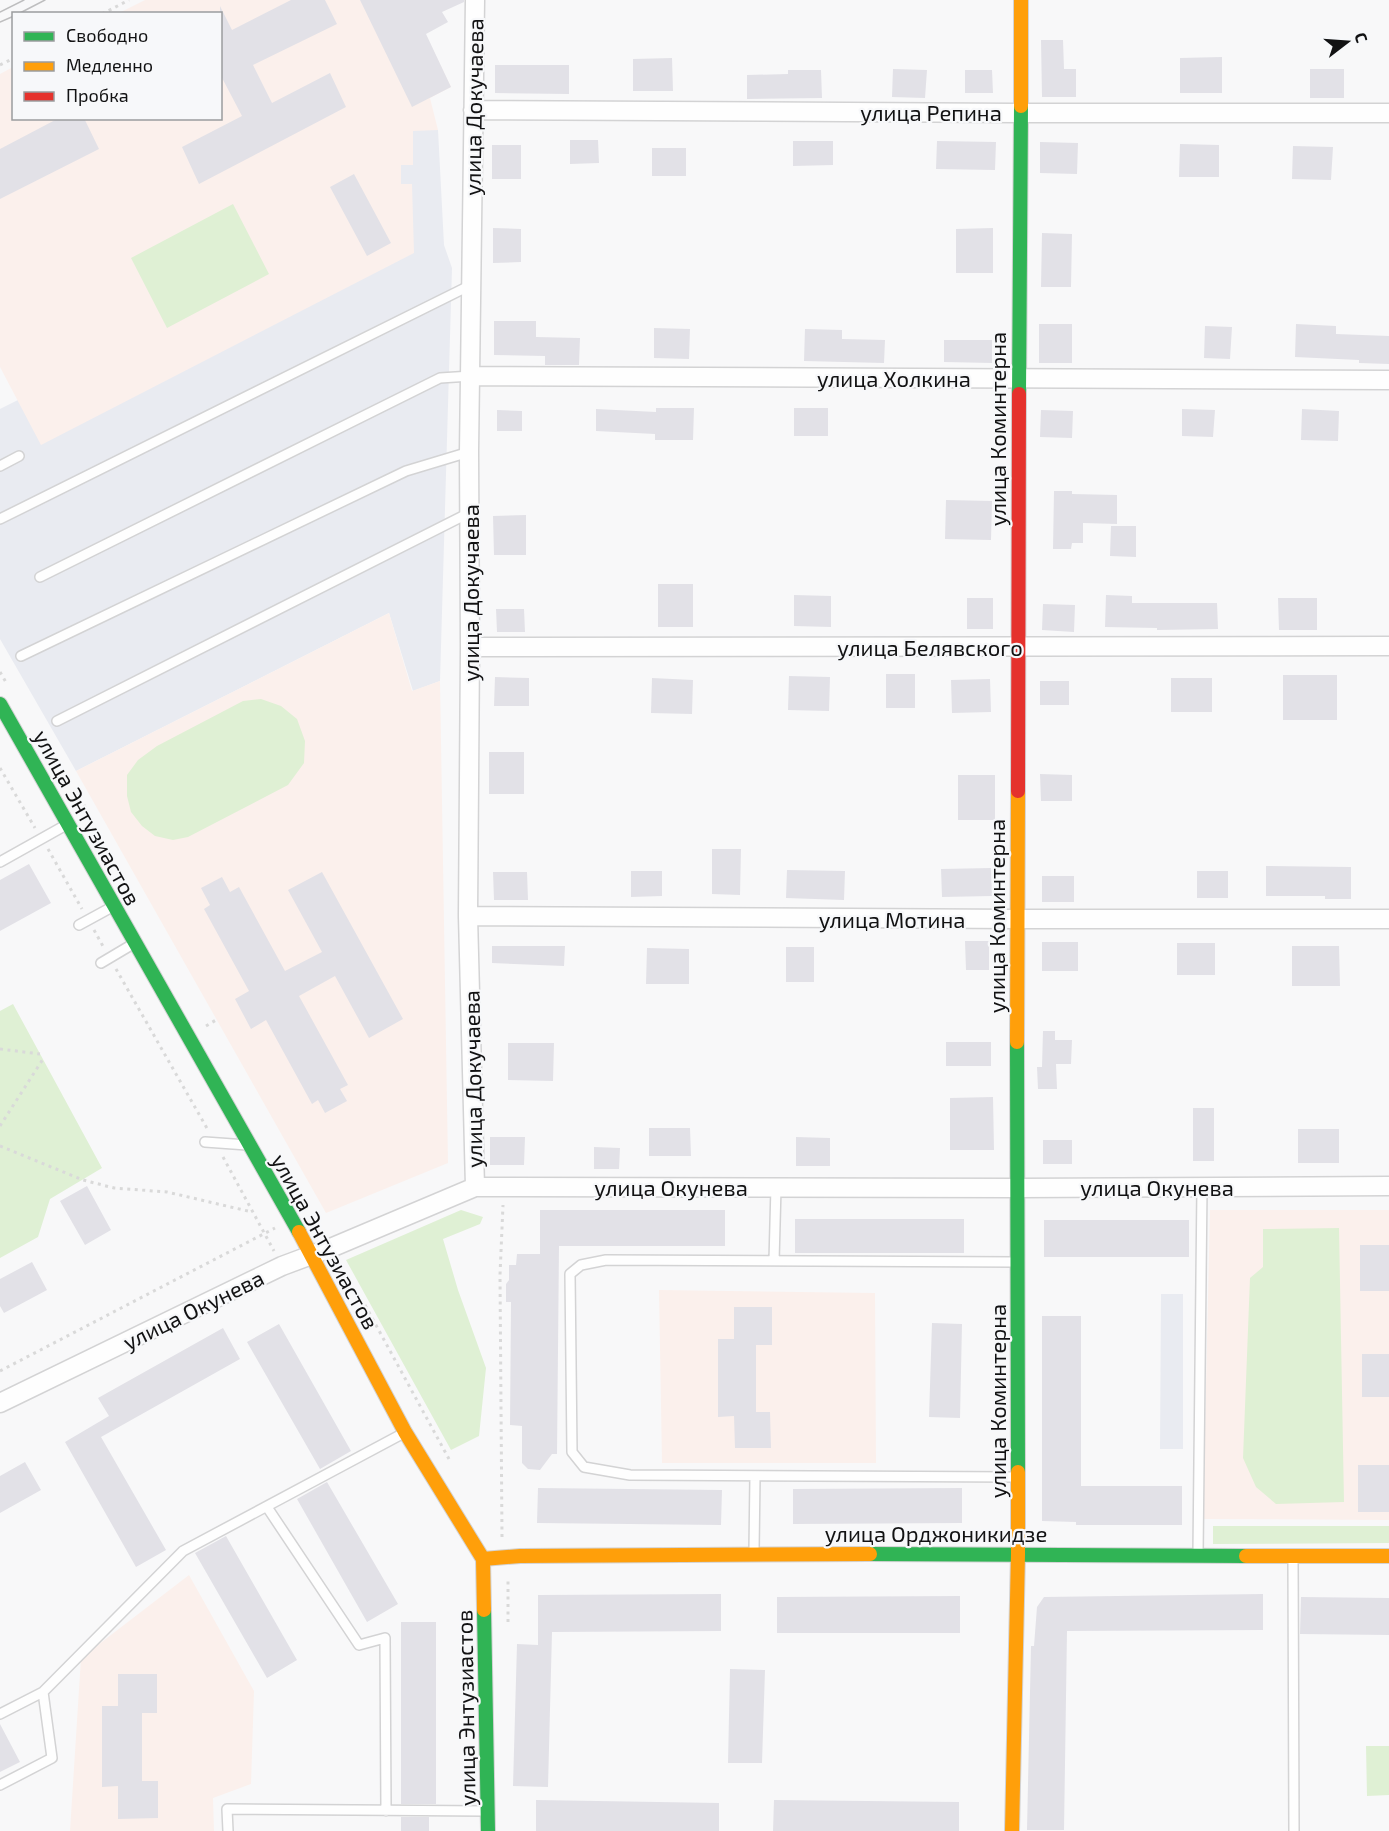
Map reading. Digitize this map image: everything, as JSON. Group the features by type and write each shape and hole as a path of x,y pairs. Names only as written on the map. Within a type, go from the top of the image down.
{"street":[{"name":"улица Докучаева","path":"475,0 469,452 471,512 468,916 475,1187"},
{"name":"улица Коминтерна","path":"1012,1831 1018,1554 1018,379 1021,0"},
{"name":"улица Репина","path":"473,110 1389,113"},
{"name":"улица Холкина","path":"471,376 1389,380"},
{"name":"улица Белявского","path":"470,647 1389,646"},
{"name":"улица Энтузиастов","path":"0,704 312,1254 405,1432 483,1559 488,1831"},
{"name":"улица Мотина","path":"468,916 1389,919"},
{"name":"улица Окунева","path":"0,1403 282,1266 475,1187 1389,1186"},
{"name":"улица Орджоникидзе","path":"483,1559 754,1554 1389,1556"}],"lane":[{"path":"0,519 471,285"},
{"path":"40,577 440,378 471,376"},
{"path":"21,656 406,471 469,452"},
{"path":"0,466 19,456"},
{"path":"57,721 471,512"},
{"path":"0,862 68,824"},
{"path":"79,925 114,906"},
{"path":"105,960 135,943"},
{"path":"210,1142 249,1145"},
{"path":"1198,1555 1202,1187"},
{"path":"774,1261 776,1188"},
{"path":"1018,1262 606,1260 581,1265 570,1274 572,1452 584,1467 630,1475 1018,1477"},
{"path":"0,1714 43,1692 183,1551 405,1432"},
{"path":"754,1554 755,1476"},
{"path":"267,1507 359,1645 386,1638 386,1811"},
{"path":"1293,1556 1294,1831"},
{"path":"0,1785 52,1758 43,1692"},
{"path":"228,1831 227,1809 488,1811"}],"path":[{"path":"106,12 129,0"},
{"path":"0,672 12,693"},
{"path":"0,768 88,920 105,960 253,1212 282,1266"},
{"path":"79,800 92,818"},
{"path":"0,1049 40,1054"},
{"path":"0,1126 43,1059"},
{"path":"0,1146 83,1180 114,1188 167,1192 253,1212"},
{"path":"502,1557 500,1275 503,1187"},
{"path":"0,1371 291,1220"},
{"path":"362,1300 452,1464"}],"shaded area":[{"path":"145,0 409,0 451,87 430,98 438,130 413,131 413,165 401,165 401,184 412,184 414,253 41,445 0,367 0,74 12,68 12,120 222,120 222,12 121,12"},
{"path":"413,130 438,130 444,245 452,268 440,681 413,691 389,613 76,771 0,639 0,409 18,400 42,444 411,184 401,184 401,165 413,164"},
{"path":"389,613 412,691 440,681 448,1163 326,1213 76,771"},
{"path":"1210,1210 1389,1210 1389,1520 1203,1519"},
{"path":"659,1290 875,1293 876,1463 662,1463"},
{"path":"1161,1294 1183,1294 1183,1449 1160,1449"},
{"path":"189,1575 254,1691 251,1784 213,1798 214,1831 70,1831 81,1658"}],"green space":[{"path":"233,204 269,274 167,328 131,258"},
{"path":"261,699 281,706 297,719 305,741 304,763 288,785 188,837 173,840 155,836 142,826 131,812 127,796 127,775 138,760 157,746 243,701"},
{"path":"13,1004 102,1168 50,1199 38,1237 0,1258 0,1011"},
{"path":"461,1210 483,1217 480,1224 443,1239 458,1290 486,1368 479,1436 451,1450 346,1260"},
{"path":"1339,1228 1344,1502 1276,1504 1256,1487 1243,1458 1250,1278 1263,1267 1263,1229"},
{"path":"1213,1526 1389,1526 1389,1543 1213,1544"},
{"path":"1366,1746 1389,1746 1389,1795 1367,1796"}],"building":[{"path":"291,0 325,0 337,24 253,65 272,103 330,73 346,107 199,184 182,147 242,116 222,78 222,12 220,12 220,6 232,30"},
{"path":"360,0 464,0 442,12 448,22 426,34 451,87 412,107"},
{"path":"1041,40 1063,40 1064,69 1076,69 1076,97 1042,97"},
{"path":"1222,57 1222,93 1180,93 1180,58"},
{"path":"672,58 673,91 633,91 633,59"},
{"path":"495,65 569,65 569,94 495,93"},
{"path":"893,69 927,70 925,98 892,97"},
{"path":"1310,69 1344,69 1344,98 1310,98"},
{"path":"788,70 821,70 822,98 747,99 747,75 788,74"},
{"path":"965,70 992,70 993,93 965,93"},
{"path":"55,120 85,120 99,149 0,199 0,149"},
{"path":"570,140 598,140 599,163 570,164"},
{"path":"793,141 833,141 833,165 793,166"},
{"path":"937,141 996,142 995,170 936,169"},
{"path":"1040,142 1078,143 1077,174 1040,173"},
{"path":"1180,144 1219,145 1219,177 1179,177"},
{"path":"492,145 521,145 521,179 492,179"},
{"path":"1293,146 1333,147 1331,180 1292,179"},
{"path":"652,148 686,148 686,176 652,176"},
{"path":"354,174 391,243 367,256 330,187"},
{"path":"493,228 521,229 521,262 493,263"},
{"path":"993,228 993,273 956,273 956,229"},
{"path":"1042,233 1072,234 1071,287 1041,287"},
{"path":"494,321 536,321 536,337 580,338 579,365 545,365 545,356 494,355"},
{"path":"1039,324 1072,324 1072,363 1039,363"},
{"path":"1296,324 1336,326 1336,334 1389,336 1389,364 1295,357"},
{"path":"1205,326 1232,327 1230,359 1204,358"},
{"path":"654,328 690,329 689,359 654,358"},
{"path":"805,329 842,330 842,339 885,340 884,363 804,361"},
{"path":"944,340 992,340 992,363 944,362"},
{"path":"656,408 694,408 693,440 655,440 655,434 596,431 596,409 656,412"},
{"path":"794,408 828,408 828,436 794,436"},
{"path":"1182,409 1215,410 1213,437 1182,436"},
{"path":"1302,409 1339,411 1338,441 1301,440"},
{"path":"497,410 522,411 522,431 497,431"},
{"path":"1041,410 1073,411 1072,438 1040,437"},
{"path":"1054,491 1072,491 1072,494 1117,495 1117,524 1083,523 1083,543 1072,543 1071,549 1053,549"},
{"path":"946,500 992,501 991,540 945,539"},
{"path":"526,515 526,555 494,555 493,516"},
{"path":"1111,526 1136,526 1136,557 1110,556"},
{"path":"658,584 693,584 693,627 658,627"},
{"path":"794,595 831,596 831,627 794,626"},
{"path":"1106,595 1132,596 1132,603 1217,603 1218,629 1157,630 1157,628 1105,627"},
{"path":"967,598 993,598 993,629 967,629"},
{"path":"1278,598 1317,598 1317,630 1279,630"},
{"path":"1043,604 1075,605 1074,632 1042,630"},
{"path":"496,609 524,609 525,632 497,632"},
{"path":"886,674 915,674 915,708 886,708"},
{"path":"1283,675 1337,675 1337,720 1283,720"},
{"path":"789,676 830,677 829,711 788,710"},
{"path":"495,677 529,678 529,706 494,706"},
{"path":"652,678 693,680 692,714 651,713"},
{"path":"1171,678 1212,678 1212,712 1171,712"},
{"path":"990,679 991,712 952,713 951,680"},
{"path":"1040,681 1069,681 1069,705 1040,705"},
{"path":"489,752 524,752 524,794 489,794"},
{"path":"1040,774 1072,775 1072,801 1041,801"},
{"path":"958,775 995,775 995,820 958,820"},
{"path":"712,849 741,849 740,895 712,894"},
{"path":"29,864 51,903 0,931 0,880"},
{"path":"1266,866 1351,867 1351,899 1325,899 1325,896 1266,896"},
{"path":"991,868 992,896 942,897 941,869"},
{"path":"787,870 845,871 844,900 786,898"},
{"path":"631,871 662,871 662,896 631,897"},
{"path":"1197,871 1228,871 1228,898 1197,898"},
{"path":"322,872 403,1019 369,1038 335,976 299,996 348,1085 340,1089 347,1101 325,1113 318,1100 312,1104 266,1020 251,1029 235,999 249,991 204,909 210,905 201,888 222,877 230,892 239,887 285,971 322,952 288,890"},
{"path":"493,872 527,872 528,900 494,900"},
{"path":"1042,876 1074,876 1074,902 1042,902"},
{"path":"965,941 989,941 989,970 966,970"},
{"path":"1042,942 1078,942 1078,971 1042,971"},
{"path":"1177,943 1215,943 1215,975 1177,975"},
{"path":"492,946 565,946 564,966 492,963"},
{"path":"1292,946 1339,946 1340,986 1292,986"},
{"path":"786,947 814,947 814,982 786,982"},
{"path":"647,948 689,949 689,984 646,984"},
{"path":"1043,1031 1055,1031 1055,1040 1072,1040 1071,1064 1056,1064 1057,1089 1038,1089 1037,1067 1042,1067"},
{"path":"946,1042 991,1042 991,1066 946,1066"},
{"path":"508,1043 554,1043 553,1081 508,1080"},
{"path":"993,1097 994,1150 950,1150 950,1098"},
{"path":"1193,1108 1214,1108 1214,1161 1193,1161"},
{"path":"649,1128 690,1128 691,1156 649,1156"},
{"path":"1298,1129 1339,1129 1339,1163 1298,1163"},
{"path":"490,1137 525,1137 524,1165 490,1165"},
{"path":"796,1137 830,1138 830,1166 796,1166"},
{"path":"1043,1140 1072,1140 1072,1164 1043,1164"},
{"path":"594,1147 620,1148 619,1169 594,1169"},
{"path":"87,1186 111,1230 85,1245 60,1201"},
{"path":"540,1210 725,1210 725,1246 559,1246 557,1454 552,1454 540,1470 528,1469 522,1463 522,1426 510,1425 511,1302 506,1302 506,1284 509,1280 509,1265 516,1265 517,1254 540,1254"},
{"path":"795,1219 964,1219 964,1253 795,1253"},
{"path":"1044,1220 1189,1220 1189,1257 1044,1257"},
{"path":"1360,1245 1389,1245 1389,1291 1360,1291"},
{"path":"32,1262 47,1290 4,1313 0,1306 0,1279"},
{"path":"734,1307 772,1307 772,1345 756,1345 756,1412 770,1412 771,1448 735,1448 734,1416 718,1417 718,1339 734,1339"},
{"path":"1042,1316 1081,1316 1081,1486 1182,1486 1182,1525 1076,1525 1076,1522 1042,1521"},
{"path":"932,1323 962,1324 960,1418 929,1417"},
{"path":"279,1324 351,1451 320,1469 247,1342"},
{"path":"223,1328 240,1359 101,1437 166,1550 136,1567 65,1442 109,1416 98,1398"},
{"path":"1362,1354 1389,1354 1389,1397 1362,1397"},
{"path":"25,1462 41,1490 0,1513 0,1476"},
{"path":"1358,1465 1389,1465 1389,1512 1358,1512"},
{"path":"327,1482 398,1604 367,1622 297,1499"},
{"path":"538,1488 722,1490 721,1525 537,1523"},
{"path":"962,1488 962,1523 793,1524 793,1489"},
{"path":"226,1536 297,1660 267,1678 195,1553"},
{"path":"721,1594 721,1631 552,1632 548,1787 513,1786 517,1644 538,1645 538,1595"},
{"path":"1263,1594 1263,1630 1067,1631 1064,1830 1027,1830 1031,1646 1034,1646 1037,1607 1044,1597"},
{"path":"960,1596 960,1633 777,1633 777,1597"},
{"path":"1301,1597 1389,1598 1389,1635 1300,1634"},
{"path":"401,1622 436,1622 436,1804 401,1804"},
{"path":"730,1669 765,1670 762,1763 728,1763"},
{"path":"118,1674 157,1674 157,1713 142,1713 142,1781 158,1781 158,1818 118,1819 118,1786 102,1787 102,1706 118,1706"},
{"path":"0,1724 20,1762 0,1772"},
{"path":"536,1800 719,1803 719,1831 536,1831"},
{"path":"774,1800 959,1802 959,1831 773,1831"},
{"path":"401,1817 429,1817 429,1831 401,1831"}],"tram line":[{"path":"0,12 24,0"},
{"path":"22,12 45,0"},
{"path":"0,22 12,17"}],"traffic: fast":[{"path":"1019,394 1021,106"},
{"path":"0,704 299,1232"},
{"path":"1017,1042 1018,1472"},
{"path":"870,1554 1246,1556"},
{"path":"484,1610 488,1831"}],"traffic: slow":[{"path":"1021,0 1021,106"},
{"path":"1017,1042 1018,791"},
{"path":"299,1232 405,1432 483,1559 484,1610"},
{"path":"1012,1831 1018,1472"},
{"path":"483,1559 520,1556 870,1554"},
{"path":"1246,1556 1389,1556"}],"traffic: jam":[{"path":"1018,791 1019,394"}]}
